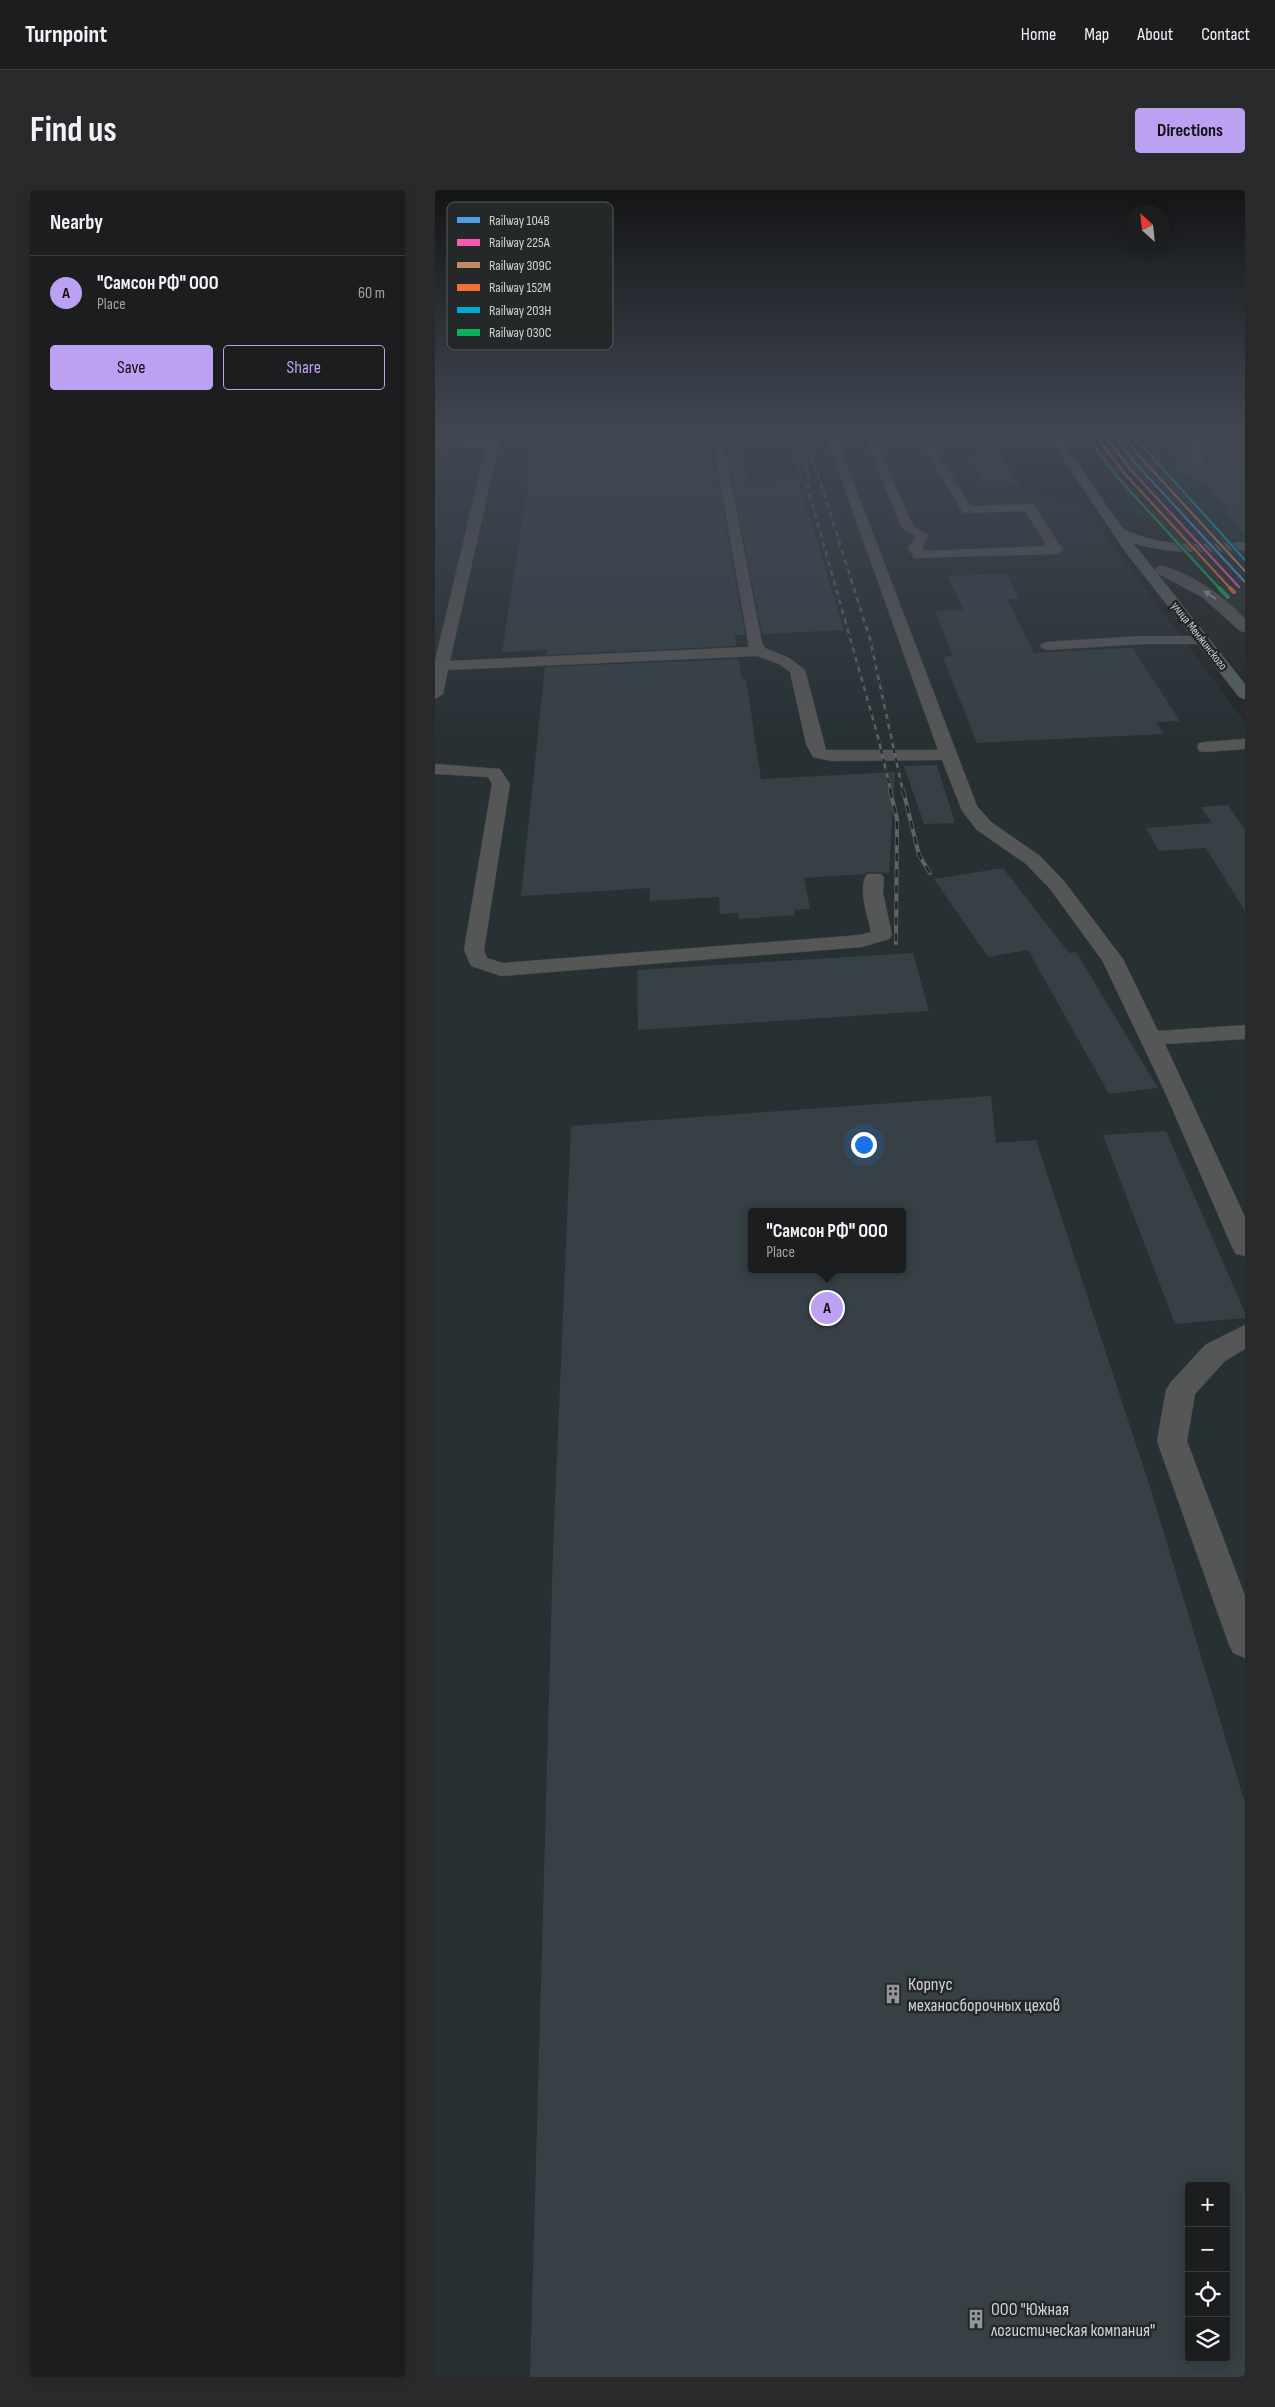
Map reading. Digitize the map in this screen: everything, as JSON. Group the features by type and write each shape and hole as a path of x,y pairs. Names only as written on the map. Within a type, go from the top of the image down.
{"main road":[{"name":"улица Менжинского","path":"1130,533 1245,671"},
{"path":"1136,533 1150,540 1179,546"},
{"path":"1143,533 1164,540 1242,534"},
{"path":"1149,557 1165,553 1179,546 1242,534"},
{"path":"1149,557 1161,547 1245,546"},
{"name":"улица Менжинского","path":"1149,557 1202,640 1245,694"}],"lane":[{"path":"435,694 440,660 470,533"},
{"path":"735,533 753,634 759,651"},
{"path":"867,533 968,808 984,826 1033,860 1057,886 1113,960 1151,1038 1245,1247"},
{"path":"917,533 923,536 915,547 919,555 1056,550 1045,533"},
{"path":"1149,557 1217,600 1230,610 1245,628"},
{"path":"1046,646 1142,640 1202,640"},
{"path":"440,660 759,651 785,662 797,670 815,744 819,753 831,756 949,755"},
{"path":"1205,747 1243,738"},
{"path":"435,769 453,772 494,773 501,784 473,950 479,962 501,970 862,941 882,935 873,893 874,878"},
{"path":"1151,1038 1245,1032"},
{"path":"1245,1336 1215,1353 1181,1390 1172,1442 1245,1642"}],"shaded area":[{"path":"435,533 1103,533 1245,722 1245,2377 435,2377"},
{"path":"1168,533 1243,533 1245,535 1245,623"}],"building":[{"path":"520,533 727,533 745,635 735,635 736,646 546,655 547,650 502,652"},
{"path":"742,533 814,533 844,630 762,634"},
{"path":"1007,574 1019,599 1007,599 1034,653 1132,648 1180,721 1156,722 1164,734 977,743 943,657 953,656 935,611 963,610 948,576"},
{"path":"738,659 742,679 746,679 761,779 895,772 889,873 867,872 865,874 804,878 810,909 794,910 795,915 739,919 738,913 720,914 719,897 650,901 650,888 521,896 545,667"},
{"path":"937,765 955,823 924,824 904,766"},
{"path":"1228,805 1245,830 1245,911 1206,848 1159,851 1146,828 1212,823 1201,807"},
{"path":"1003,868 1069,953 1076,952 1158,1088 1109,1094 1028,950 988,957 934,879"},
{"path":"913,953 929,1011 638,1030 637,970"},
{"name":"Корпус механосборочных цехов","path":"991,1096 996,1143 1036,1140 1151,1490 1245,1803 1245,2377 530,2377 553,1549 571,1126"},
{"path":"1166,1131 1245,1313 1245,1318 1175,1324 1103,1135"}],"railway":[{"path":"820,533 878,737 891,792"},
{"path":"836,533 870,639 903,792"},
{"path":"1219,533 1245,562"},
{"path":"890,790 897,819 896,943"},
{"path":"903,790 919,855 930,873"}],"rail line":[{"name":"030C","path":"1169,533 1228,597"},
{"name":"152М","path":"1180,533 1234,592"},
{"name":"225А","path":"1189,533 1239,587"},
{"name":"104В","path":"1200,533 1245,582"},
{"name":"309С","path":"1210,533 1245,571"},
{"name":"203Н","path":"1220,533 1245,560"}],"place":[{"name":"\"Самсон РФ\" ООО","path":"827,1308"},
{"name":"Корпус механосборочных цехов","path":"893,1994"},
{"name":"ООО \"Южная логистическая компания\"","path":"976,2319"}]}
